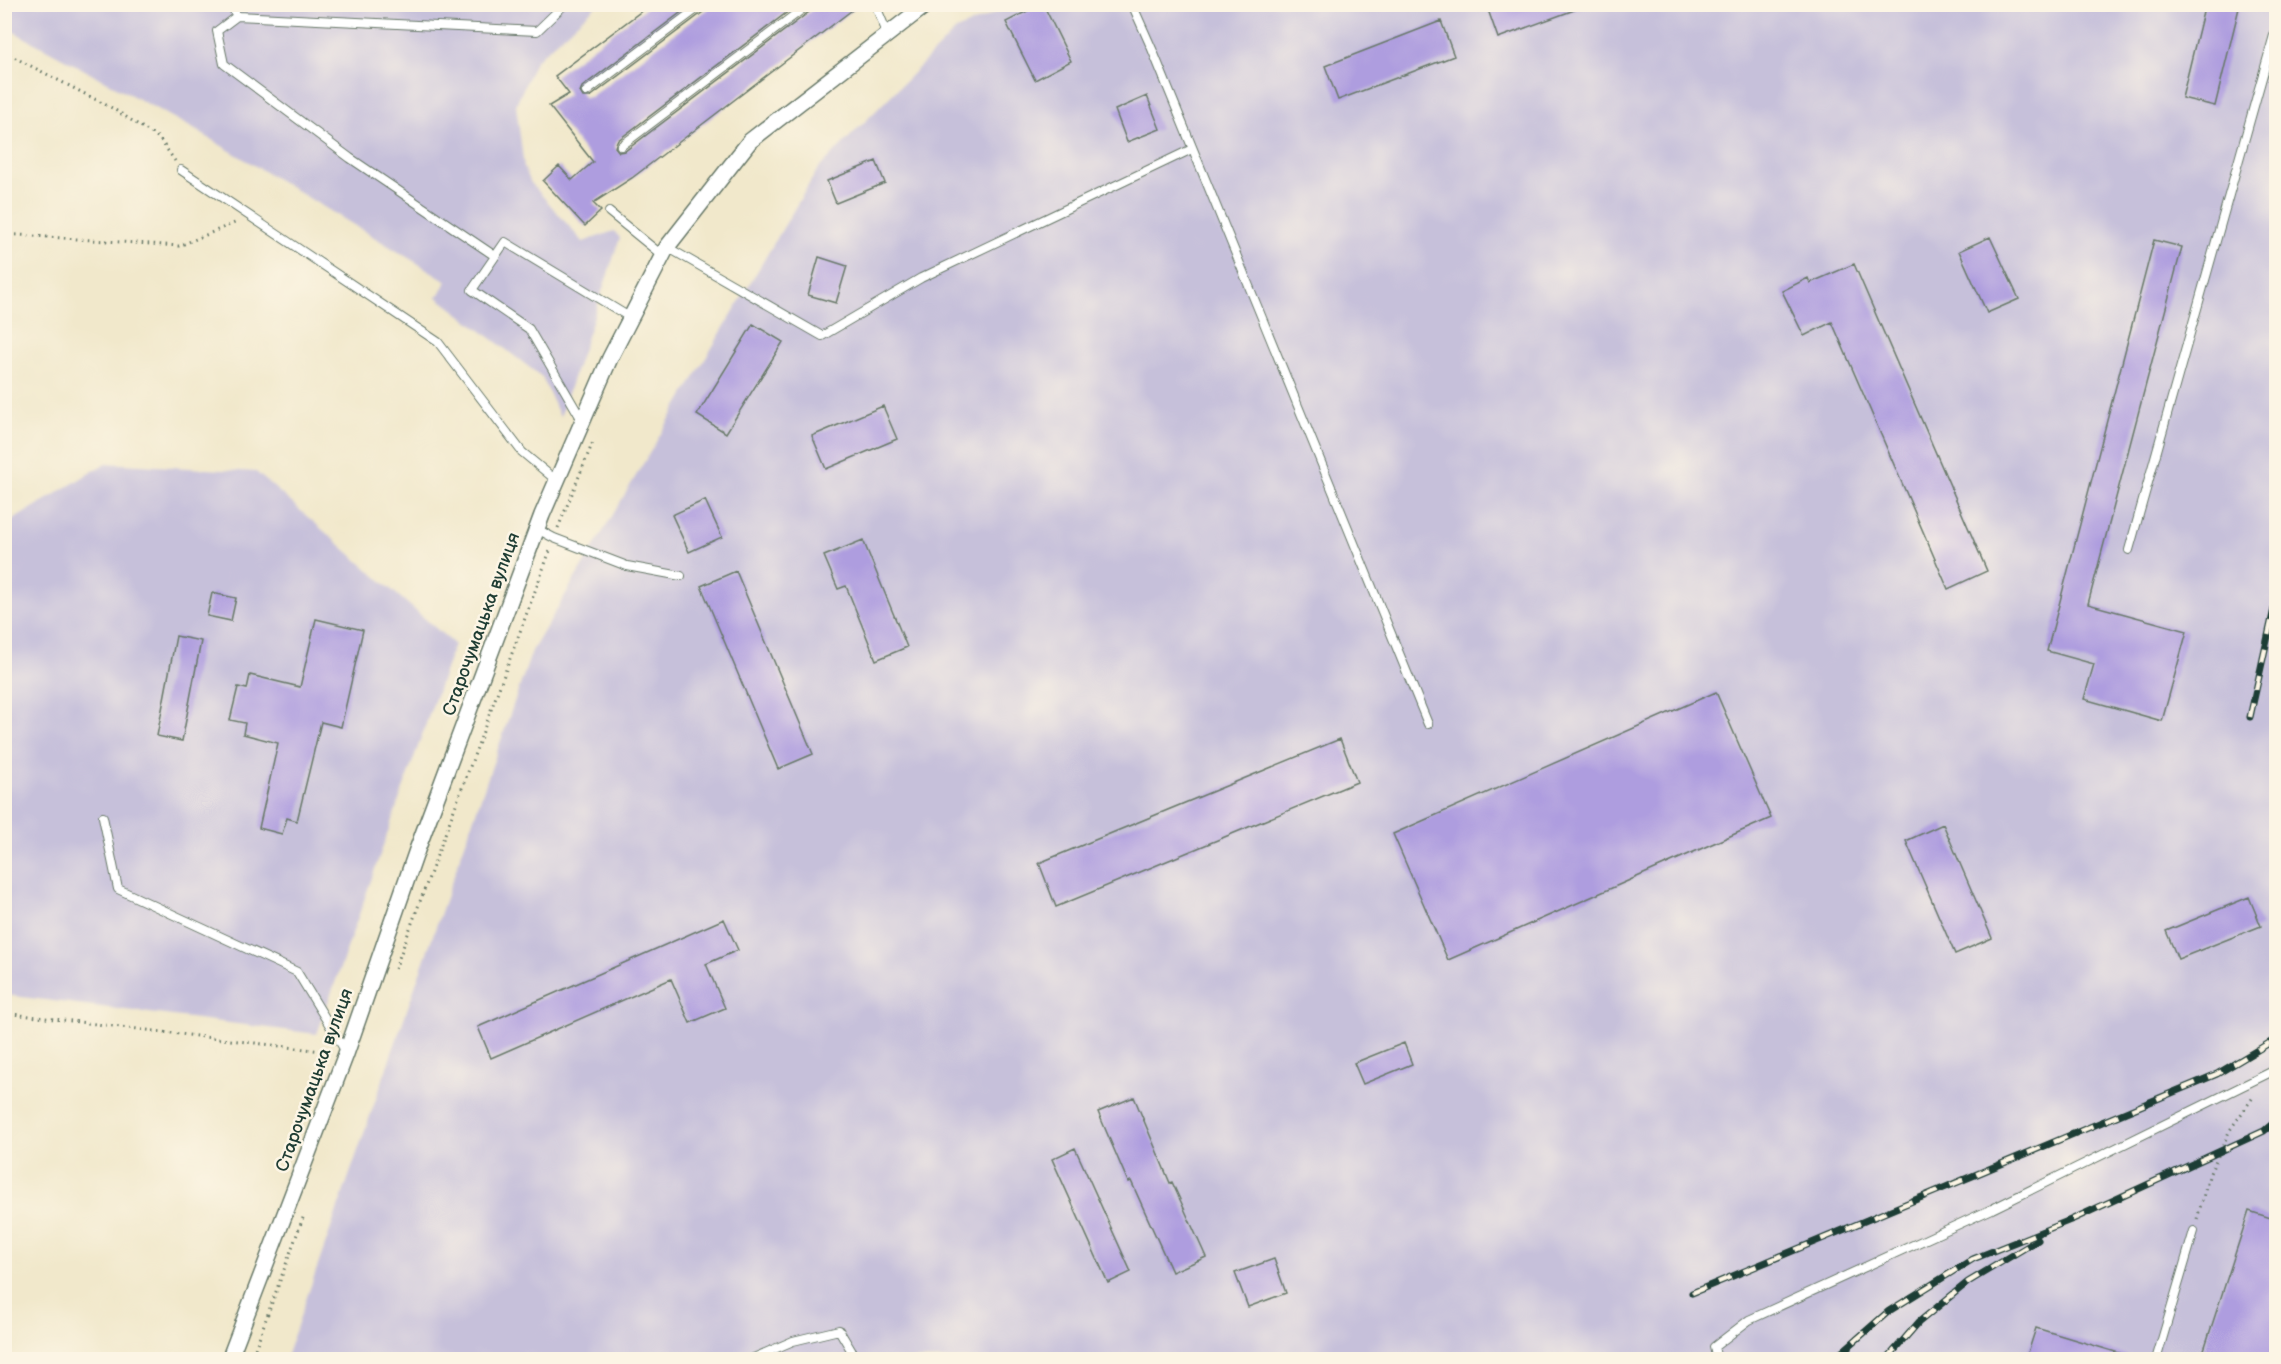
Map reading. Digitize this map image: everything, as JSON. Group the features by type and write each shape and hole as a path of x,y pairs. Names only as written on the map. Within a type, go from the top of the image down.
{"street":[{"name":"Старочумацька вулиця","path":"229,1359 346,1054 417,850 537,529 609,358 665,251 750,141 927,4"}],"lane":[{"path":"230,4 237,16"},
{"path":"495,256 350,158 224,64 217,31 237,16 537,31 565,4"},
{"path":"586,92 703,4"},
{"path":"621,146 809,4"},
{"path":"875,4 888,35"},
{"path":"1132,4 1428,724"},
{"path":"2128,550 2277,28"},
{"path":"609,212 665,251 822,336 921,278 1192,149"},
{"path":"181,170 438,342 522,452 556,481"},
{"path":"583,421 529,329 472,290 505,242 630,318"},
{"path":"537,529 554,538 627,566 681,576"},
{"path":"103,817 118,889 297,972 346,1054"},
{"path":"1717,1359 1714,1347 1749,1320 1992,1209 2271,1072"},
{"path":"2156,1359 2194,1231"},
{"path":"749,1359 793,1341 839,1330 857,1359"}],"path":[{"path":"4,52 112,108 159,138 181,170"},
{"path":"4,234 179,246 249,216"},
{"path":"392,977 554,538 594,441"},
{"path":"4,1013 346,1054"},
{"path":"2194,1231 2210,1173 2229,1130 2271,1072"},
{"path":"251,1359 305,1213"}],"shaded area":[{"path":"1016,4 2276,5 2276,1359 285,1360 532,651 818,169 956,30"},
{"path":"4,5 597,5 535,61 516,105 524,167 531,183 583,242 614,231 620,238 560,417 542,377 437,297 447,281 192,128 5,27"},
{"path":"106,463 256,472 454,644 317,1034 5,995 5,525"}],"building":[{"path":"651,4 692,4 582,87 580,92 583,97 590,97 707,9 709,4 798,4 617,141 615,147 619,152 625,151 813,9 815,4 860,4 632,178 593,203 601,211 585,226 543,181 559,166 572,180 593,162 549,106 569,94 555,76"},
{"path":"1041,4 1071,61 1035,80 1006,22"},
{"path":"1486,4 1584,4 1585,6 1498,38"},
{"path":"2205,4 2227,4 2239,8 2215,106 2182,98"},
{"path":"1441,21 1454,56 1338,100 1325,66"},
{"path":"1147,96 1160,129 1127,142 1115,110"},
{"path":"876,161 885,183 836,203 827,181"},
{"path":"1990,237 2019,299 1987,313 1959,251"},
{"path":"2154,240 2182,247 2088,604 2187,631 2162,721 2084,699 2094,664 2047,651"},
{"path":"819,257 847,266 836,303 808,295"},
{"path":"1854,264 1987,571 1948,589 1832,322 1804,336 1782,291 1808,278 1810,283"},
{"path":"753,324 783,342 726,433 697,415"},
{"path":"883,406 897,439 826,469 812,436"},
{"path":"705,500 722,537 689,552 672,515"},
{"path":"863,540 907,647 876,660 846,586 838,589 824,556"},
{"path":"736,571 813,754 778,769 701,586"},
{"path":"212,593 236,598 231,621 207,616"},
{"path":"316,619 363,630 341,727 321,722 297,821 287,818 282,834 259,828 278,743 243,734 245,723 230,720 238,687 247,689 250,675 300,687"},
{"path":"176,636 201,641 182,741 157,736"},
{"path":"1716,692 1771,818 1448,960 1393,834"},
{"path":"1340,739 1357,782 1056,907 1039,863"},
{"path":"1943,824 1992,938 1955,954 1906,841"},
{"path":"2249,897 2261,926 2178,959 2166,931"},
{"path":"724,919 738,950 706,964 725,1008 690,1023 671,979 491,1058 478,1027"},
{"path":"1404,1043 1412,1064 1363,1084 1354,1063"},
{"path":"1134,1097 1170,1183 1172,1182 1206,1257 1172,1272 1131,1181 1128,1182 1098,1112"},
{"path":"1075,1148 1131,1272 1108,1283 1052,1159"},
{"path":"2249,1211 2277,1220 2277,1359 2201,1359"},
{"path":"1274,1259 1286,1293 1248,1307 1235,1273"},
{"path":"2036,1328 2129,1356 2128,1359 2026,1359"}],"railway":[{"path":"2250,717 2276,600"},
{"path":"1692,1293 2217,1074 2276,1039"},
{"path":"1833,1360 1889,1311 1973,1259 2073,1219 2264,1131 2276,1121"},
{"path":"1886,1360 1919,1322 1968,1282 2038,1240"}]}
